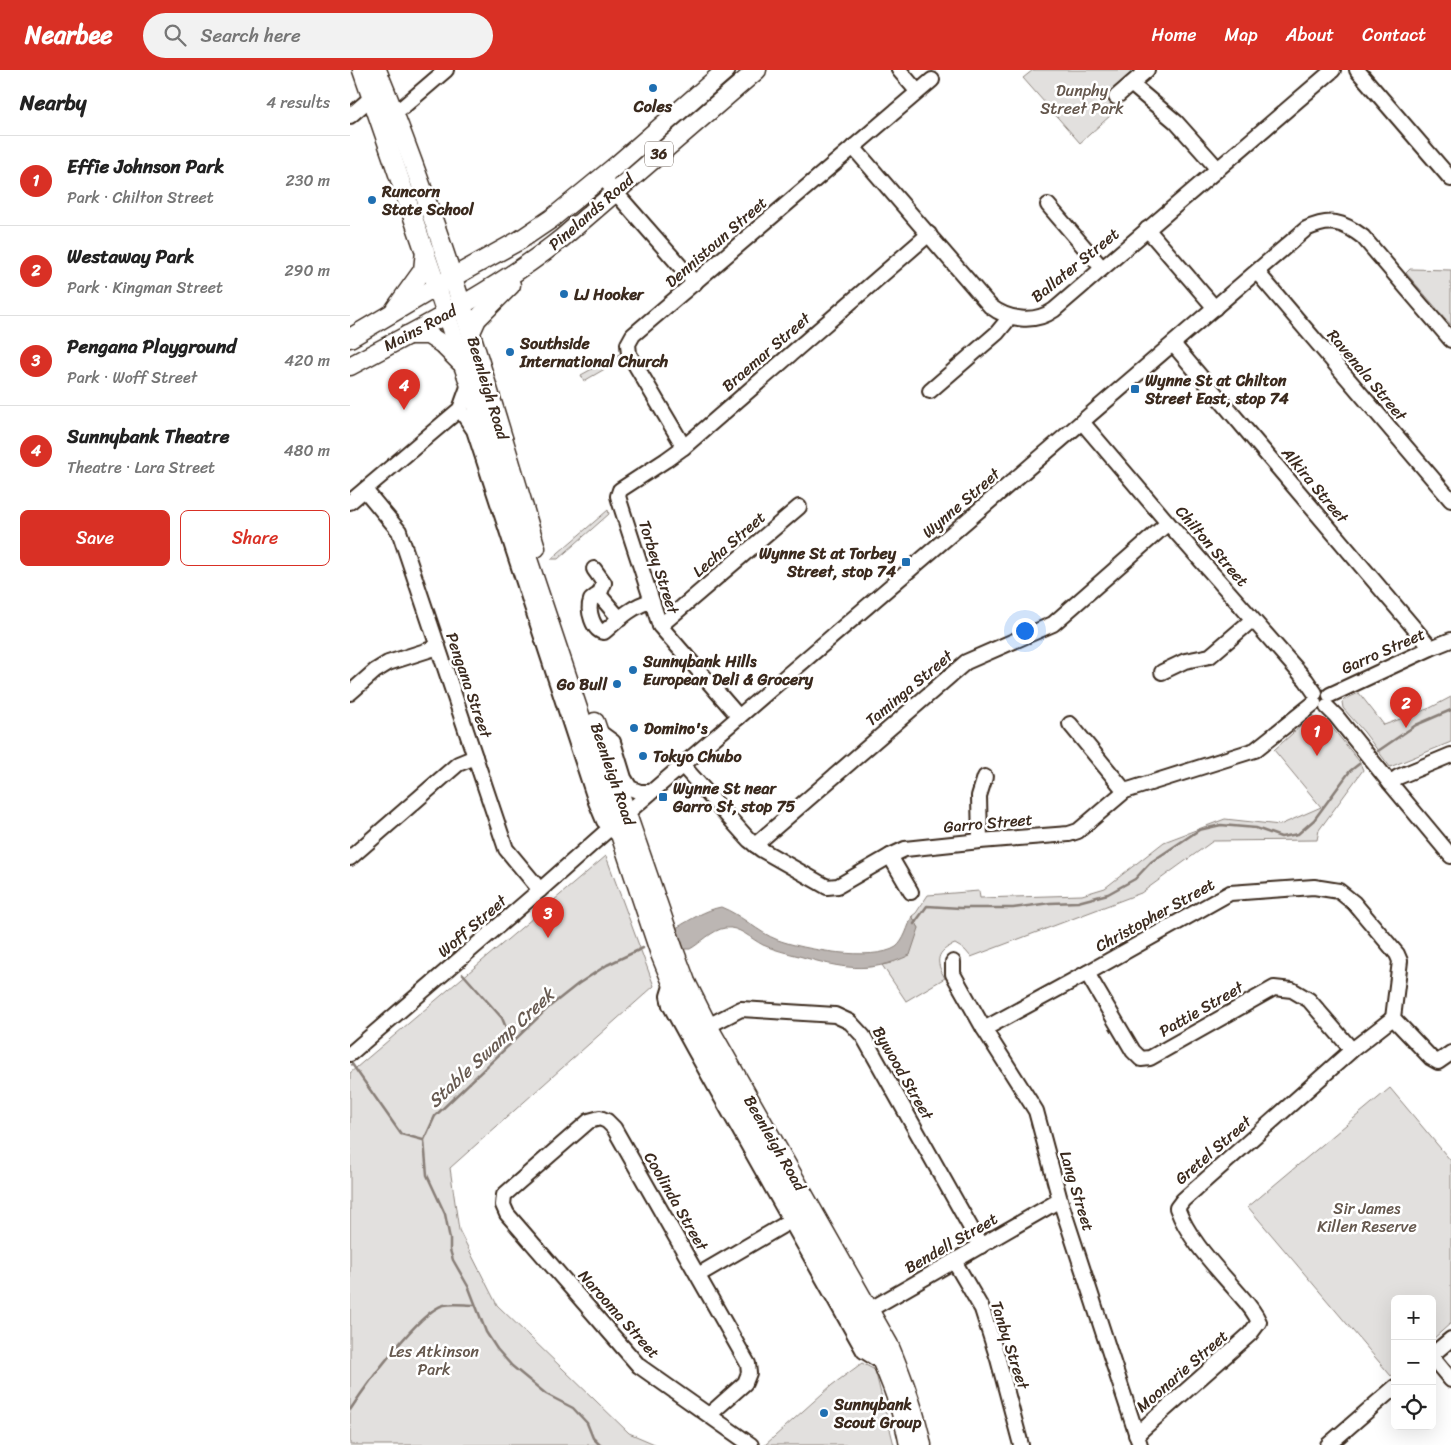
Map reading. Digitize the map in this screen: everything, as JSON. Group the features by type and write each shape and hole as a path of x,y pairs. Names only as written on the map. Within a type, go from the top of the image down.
{"main road":[{"name":"Beenleigh Road","path":"362,70 372,97 387,117 440,239 463,305 543,570 598,731 619,825 683,974 802,1215"},
{"name":"Beenleigh Road","path":"377,70 387,117 425,251 619,825 660,954 692,1023 802,1215 865,1312 889,1345 916,1416 922,1445"},
{"name":"Pinelands Road","path":"453,277 490,258 551,219 726,70"},
{"name":"Pinelands Road","path":"463,305 497,286 530,264 562,239 757,70"},
{"path":"440,239 451,253 466,262 490,258"},
{"path":"392,314 423,270 425,251"},
{"path":"472,332 477,319 530,264"},
{"name":"Mains Road","path":"350,338 453,277"},
{"name":"Mains Road","path":"350,366 463,305"},
{"path":"405,335 428,335 442,344 463,364"},
{"name":"Beenleigh Road","path":"865,1312 905,1423 909,1445"}],"street":[{"path":"387,117 446,70"},
{"path":"899,70 917,91"},
{"path":"1116,97 1147,70"},
{"name":"Ballater Street","path":"1007,317 1035,318 1045,316 1333,70"},
{"path":"1356,70 1451,179"},
{"name":"Dennistoun Street","path":"684,446 630,354 628,344 634,335 932,80"},
{"path":"1130,84 1176,122 1218,169"},
{"path":"350,116 372,97"},
{"path":"853,147 990,306 1007,317 1006,322 997,334 930,391"},
{"path":"602,177 695,283"},
{"path":"1048,205 1102,268"},
{"name":"Wynne Street","path":"619,825 651,792 1306,229 1320,223 1334,223 1350,228 1363,237 1451,340"},
{"path":"1147,229 1215,308"},
{"name":"Braemar Street","path":"620,490 684,446 929,234"},
{"name":"Ravenala Street","path":"1257,272 1451,500"},
{"name":"Alkira Street","path":"1172,344 1431,648"},
{"path":"350,502 460,409 469,384"},
{"name":"Beenleigh Road","path":"460,409 474,430 596,802 604,821 619,825"},
{"name":"Chilton Street","path":"1082,422 1306,680 1451,856"},
{"name":"Pengana Street","path":"365,490 399,531 506,849 540,890"},
{"name":"Torbey Street","path":"620,490 618,496 620,503 660,626 739,717"},
{"name":"Lecha Street","path":"660,626 799,507"},
{"name":"Taminga Street","path":"755,844 966,662 1053,624 1168,523"},
{"path":"594,569 604,583 599,596"},
{"path":"599,596 590,600 589,605 594,624 598,631 604,632 638,605 651,601"},
{"path":"599,596 620,619"},
{"path":"1162,672 1185,660 1210,656 1252,620"},
{"name":"Garro Street","path":"682,766 755,844 827,887 838,886 905,849 1069,834 1078,831 1125,791 1255,750 1321,700 1451,640"},
{"path":"350,693 375,671 388,663 438,648"},
{"path":"1070,724 1125,791"},
{"path":"598,731 612,742 624,778 630,788 640,792 651,792"},
{"path":"1390,783 1398,777 1451,755"},
{"path":"350,858 458,764 475,757"},
{"path":"980,841 979,796 985,777"},
{"name":"Woff Street","path":"350,1054 540,890 619,825"},
{"path":"890,856 911,892"},
{"name":"Christopher Street","path":"984,1029 1087,974 1230,893 1314,887 1339,890 1354,903 1397,954 1400,961 1393,1018"},
{"name":"Lang Street","path":"953,962 953,974 984,1029 1036,1111 1060,1200 1138,1440"},
{"name":"Pattie Street","path":"1087,974 1133,1051 1141,1058 1150,1058 1274,988 1292,990 1310,1000 1352,1050"},
{"name":"Bywood Street","path":"708,1026 740,1009 835,1015 850,1022 863,1036 981,1246"},
{"path":"1393,1018 1431,1058 1438,1062 1451,1053"},
{"name":"Gretel Street","path":"1250,1334 1259,1322 1255,1312 1214,1265 1183,1224 1177,1208 1182,1200 1352,1050 1393,1018"},
{"name":"Coolinda Street","path":"503,1205 504,1195 590,1121 600,1118 607,1121 614,1128 748,1364 749,1373 745,1383 709,1415"},
{"name":"Bendell Street","path":"865,1312 1060,1200"},
{"name":"Narooma Street","path":"503,1205 507,1214 639,1366 752,1445"},
{"path":"698,1275 802,1215"},
{"name":"Beenleigh Road","path":"802,1215 864,1351 883,1363"},
{"name":"Tanby Street","path":"954,1261 982,1309 998,1359 1021,1445"},
{"name":"Moonarie Street","path":"1138,1440 1250,1334"},
{"path":"1436,1352 1451,1339"},
{"path":"1436,1361 1451,1380"},
{"path":"1328,1445 1391,1390"}],"green space":[{"name":"Dunphy Street Park","path":"1033,70 1141,70 1112,95 1121,106 1080,143 1023,78"},
{"path":"1410,269 1451,270 1451,325 1406,273"},
{"path":"619,354 622,359 584,381 581,375"},
{"path":"608,510 609,514 558,559 551,559"},
{"path":"1359,693 1384,725 1430,708 1451,697 1451,742 1390,767 1343,708 1342,702 1345,699"},
{"path":"1312,716 1326,720 1359,761 1363,770 1319,830 1317,840 1213,841 1141,893 971,957 965,950 955,944 949,947 944,950 939,958 940,967 945,978 906,1001 882,965 891,963 919,928 912,916 928,895 979,891 980,898 1082,895 1105,888 1164,842 1225,819 1280,825 1321,807 1274,750"},
{"name":"Les Atkinson Park","path":"606,856 654,986 450,1168 459,1230 497,1305 629,1433 657,1445 350,1445 350,1073"},
{"name":"Sir James Killen Reserve","path":"1390,1088 1451,1161 1451,1323 1436,1336 1436,1295 1391,1295 1391,1376 1248,1207"},
{"path":"862,1363 875,1370 894,1445 765,1445 832,1385"}],"shaded area":[{"path":"721,907 736,914 770,937 789,944 837,953 871,954 896,947 904,937 912,916 919,928 910,955 881,965 867,967 854,968 828,964 781,951 763,945 740,931 730,928 720,929 690,949 684,949 676,928 703,913"}],"waterway":[{"name":"Stable Swamp Creek","path":"1378,751 1416,725 1451,710"},
{"name":"Stable Swamp Creek","path":"914,924 927,906 1013,908 1050,903 1078,902 1108,894 1135,879 1151,862 1199,830 1221,825 1256,828 1281,837 1298,834 1314,820 1350,771 1359,764"},
{"name":"Stable Swamp Creek","path":"600,1445 593,1438 587,1423 573,1408 546,1394 512,1366 497,1349 486,1332 469,1288 453,1260 445,1214 427,1175 424,1140 435,1116 549,1007 578,984 607,965 643,948"},
{"path":"463,974 502,1018 512,1042"},
{"path":"352,1064 401,1134 423,1140"},
{"path":"350,1410 393,1351 433,1310 444,1305 475,1305"}],"place":[{"name":"Coles","path":"653,88"},
{"name":"Runcorn State School","path":"372,200"},
{"name":"LJ Hooker","path":"564,294"},
{"name":"Southside International Church","path":"510,352"},
{"name":"Wynne St at Chilton Street East, stop 74","path":"1135,389"},
{"name":"Sunnybank Theatre","path":"404,410"},
{"name":"Wynne St at Torbey Street, stop 74","path":"906,562"},
{"name":"Sunnybank Hills European Deli & Grocery","path":"633,670"},
{"name":"Go Bull","path":"617,684"},
{"name":"Domino's","path":"634,728"},
{"name":"Westaway Park","path":"1406,728"},
{"name":"Tokyo Chubo","path":"643,756"},
{"name":"Effie Johnson Park","path":"1317,756"},
{"name":"Wynne St near Garro St, stop 75","path":"663,797"},
{"name":"Pengana Playground","path":"548,938"},
{"name":"Sunnybank Scout Group","path":"824,1413"}]}
